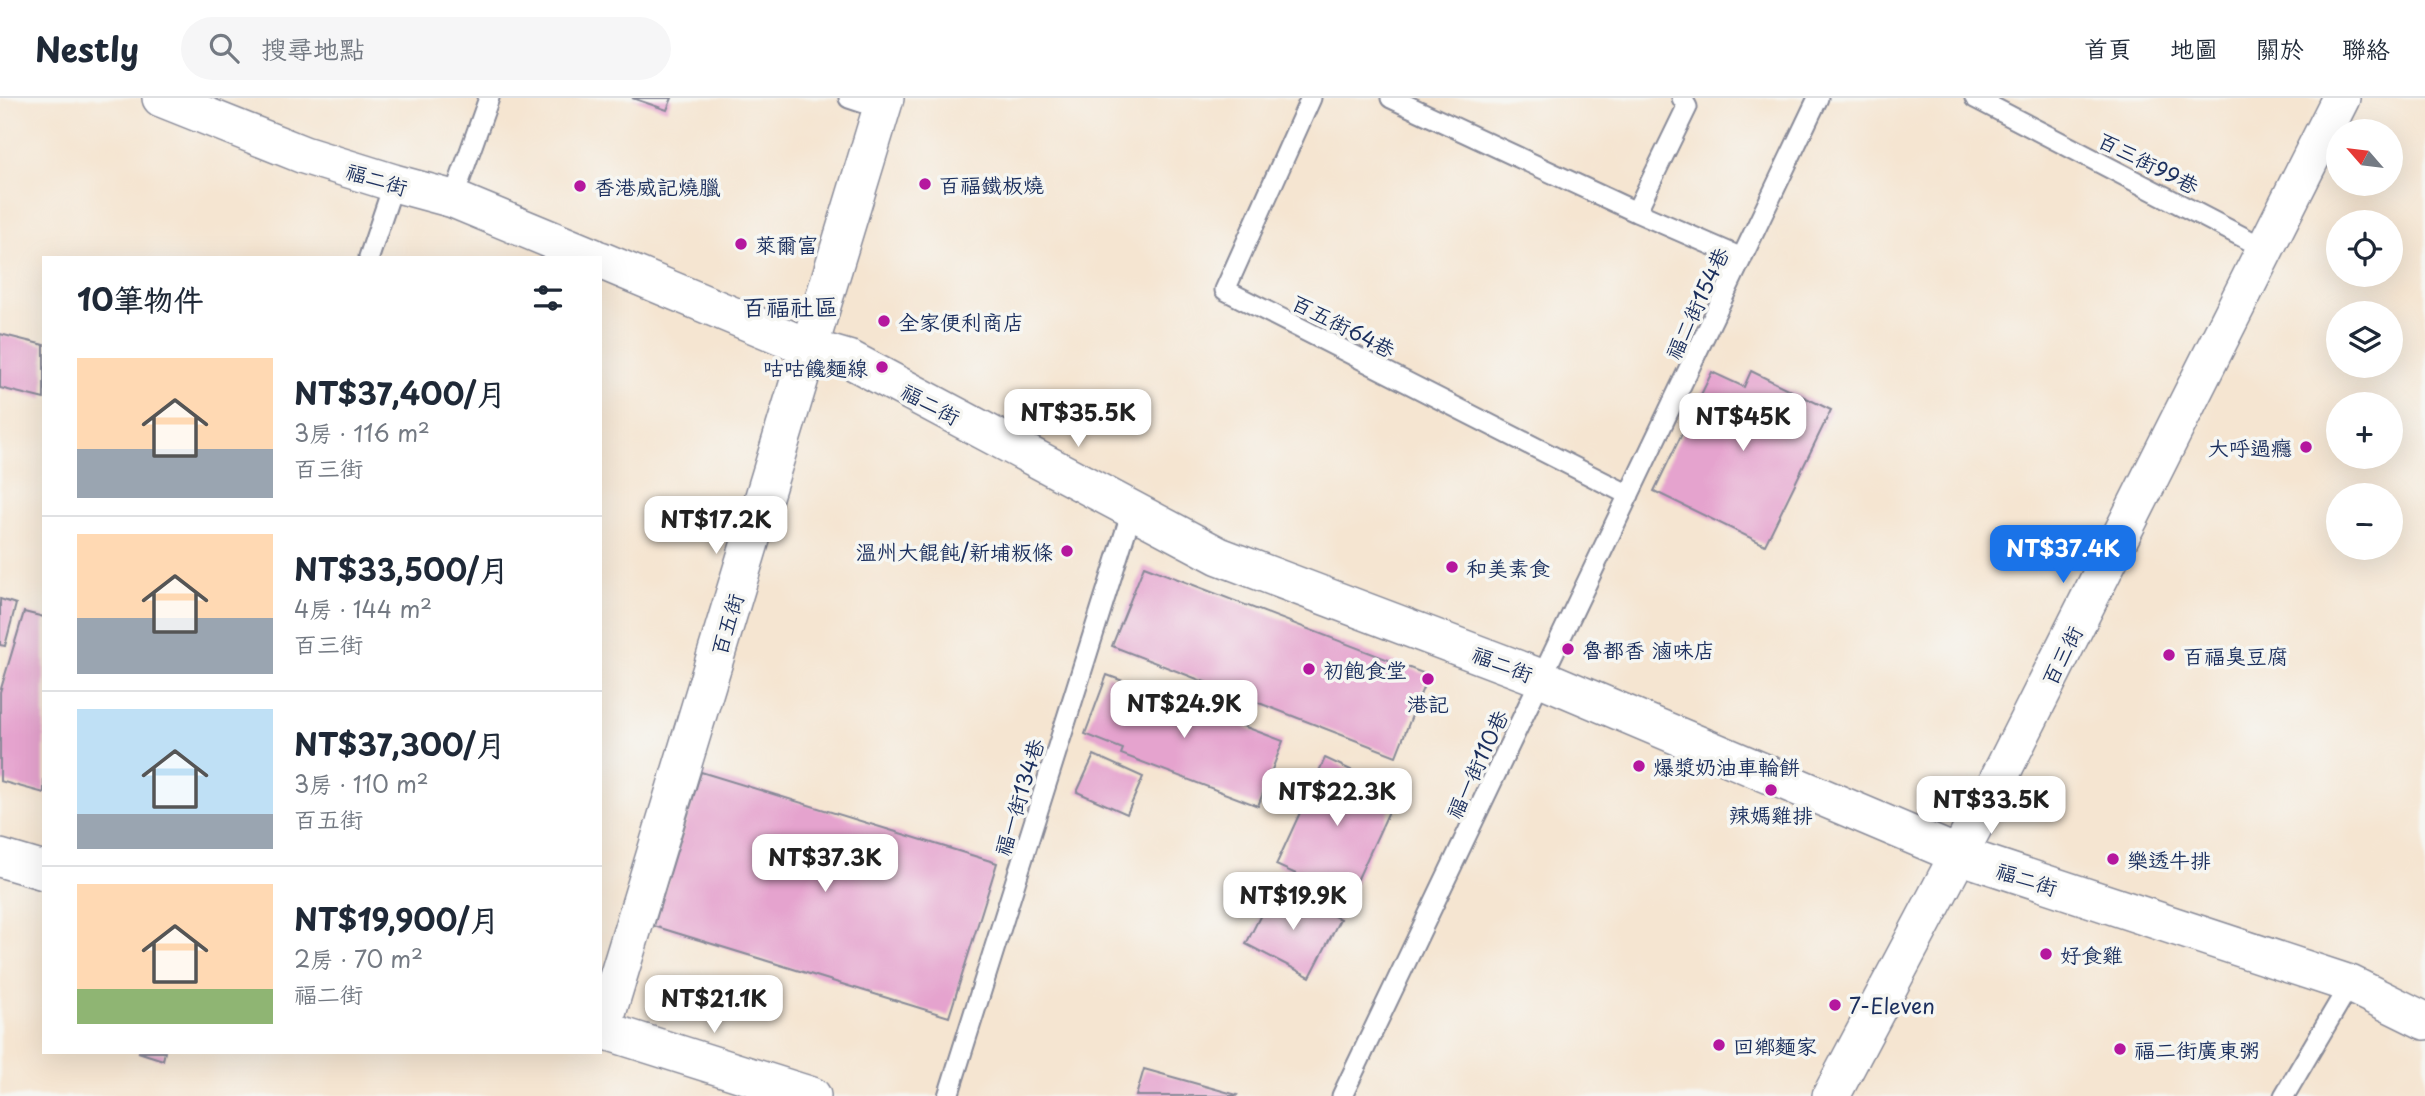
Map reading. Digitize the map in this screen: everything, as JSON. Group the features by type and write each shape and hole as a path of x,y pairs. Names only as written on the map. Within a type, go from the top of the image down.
{"street":[{"name":"福二街","path":"161,98 304,155 453,199 591,256"},
{"name":"百三街","path":"1831,1096 1959,855 2341,98"},
{"name":"百五街","path":"602,1027 810,348 872,102"},
{"name":"福二街","path":"602,261 810,348 851,360 1219,556 1541,678 1959,855 2350,984 2425,1021"},
{"path":"0,858 42,870"},
{"path":"602,1030 768,1089 812,1096"}],"lane":[{"path":"453,199 489,98"},
{"name":"百五街64巷","path":"1311,98 1225,290 1629,495"},
{"path":"1391,98 1636,212 1742,258"},
{"path":"1636,212 1687,107 1682,98"},
{"name":"福二街154巷","path":"1541,678 1818,98"},
{"name":"百三街99巷","path":"1975,98 2264,248"},
{"path":"369,256 394,183"},
{"name":"福一街134巷","path":"948,1096 1132,511"},
{"name":"福一街110巷","path":"1342,1096 1541,678"},
{"path":"2284,1096 2350,984"}],"building":[{"path":"632,98 672,98 667,110"},
{"path":"0,334 42,344 42,398 0,388"},
{"path":"1751,371 1831,410 1765,545 1654,491 1712,372 1744,387"},
{"path":"1144,566 1428,675 1396,756 1112,646"},
{"path":"0,599 16,604 5,646 0,645"},
{"path":"24,612 42,616 42,792 0,781 0,692"},
{"path":"1107,675 1283,741 1258,806 1121,754 1123,749 1085,734"},
{"path":"1094,755 1143,777 1127,814 1077,792"},
{"path":"1325,758 1398,792 1349,898 1276,865"},
{"path":"701,772 997,863 949,1017 654,926"},
{"path":"1275,887 1340,919 1310,977 1246,944"},
{"path":"144,1054 164,1054 163,1060"},
{"path":"1144,1069 1237,1095 1136,1096"}],"place":[{"name":"百福鐵板燒","path":"925,184"},
{"name":"香港威記燒臘","path":"580,186"},
{"name":"萊爾富","path":"741,244"},
{"name":"全家便利商店","path":"884,321"},
{"name":"咕咕饞麵線","path":"882,367"},
{"name":"大呼過癮","path":"2306,447"},
{"name":"溫州大餛飩/新埔粄條","path":"1067,551"},
{"name":"和美素食","path":"1452,567"},
{"name":"魯都香 滷味店","path":"1568,649"},
{"name":"百福臭豆腐","path":"2169,655"},
{"name":"初飽食堂","path":"1309,669"},
{"name":"港記","path":"1428,679"},
{"name":"爆漿奶油車輪餅","path":"1639,766"},
{"name":"辣媽雞排","path":"1771,790"},
{"name":"樂透牛排","path":"2113,859"},
{"name":"好食雞","path":"2046,954"},
{"name":"7-Eleven","path":"1835,1005"},
{"name":"回鄉麵家","path":"1719,1045"},
{"name":"福二街廣東粥","path":"2120,1049"}],"district":[{"name":"百福社區","path":"790,306"}]}
